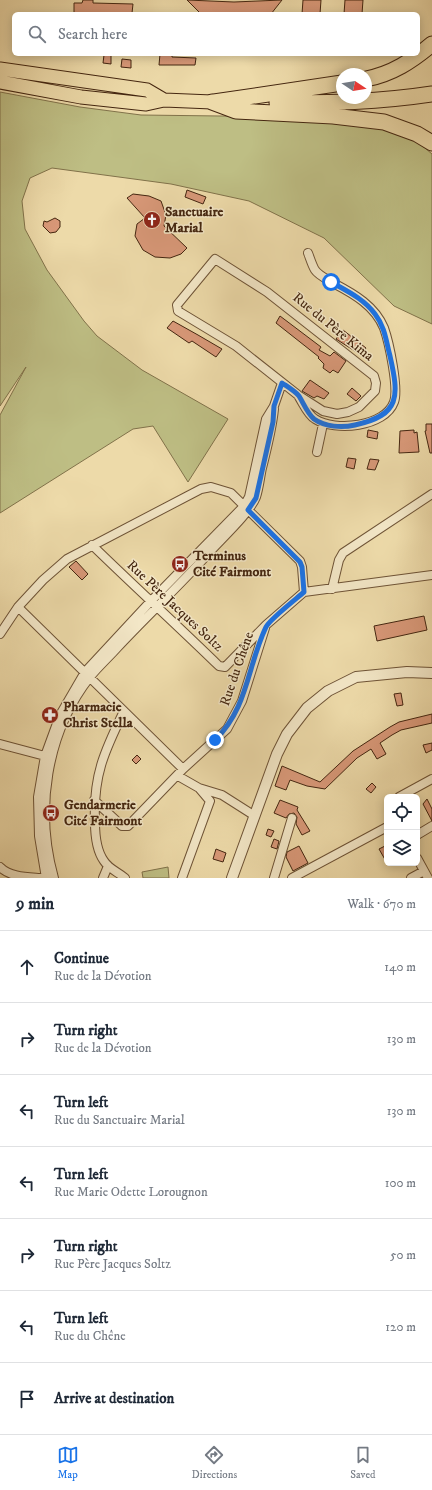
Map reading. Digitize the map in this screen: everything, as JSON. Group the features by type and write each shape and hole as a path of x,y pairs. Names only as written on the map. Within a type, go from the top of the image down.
{"highway":[{"path":"420,54 432,44"},
{"path":"372,78 381,76 412,61 418,56"},
{"path":"212,102 336,84"},
{"path":"212,102 348,103 398,100 432,94"},
{"path":"212,102 236,111 333,116 384,122 417,134 432,143"}],"main road":[{"path":"0,69 147,90 164,100"},
{"path":"0,82 81,97 146,104 164,100 212,102"}],"street":[{"path":"298,395 314,419 323,424 344,428 370,422 386,413 394,403 396,384 384,327 375,313 353,294 315,270 308,253"},
{"name":"Rue du Père Kima","path":"212,261 218,261 267,292 374,376 376,383 375,390 359,407 348,412 337,414 322,411 282,383 236,346 178,311 177,305 212,261"},
{"path":"54,878 48,858 44,826 44,804 48,773 62,727 88,675 157,608 193,564 256,498 273,422 274,406 282,383"},
{"path":"317,452 323,424"},
{"path":"0,634 18,607 43,580 67,559 201,489 211,487 231,493 300,562 302,567 304,592 432,575"},
{"path":"332,589 339,560 343,553 432,494"},
{"name":"Rue Père Jacques Soltz","path":"92,545 150,602 166,613 219,666 225,667 266,626 304,592"},
{"path":"46,878 39,836 38,797 45,756 60,715 88,675 150,602 193,564"},
{"path":"18,607 124,711 180,773 199,788 210,801 182,878"},
{"name":"Rue du Chêne","path":"94,800 122,826 128,826 180,773 227,729 242,701 266,626"},
{"path":"232,878 256,816 276,754 298,718 317,699 356,677 407,672 432,673"},
{"path":"124,711 107,746 100,765 94,800 97,842 100,854 108,866 125,878"},
{"path":"0,744 45,756"},
{"path":"404,794 432,778"},
{"path":"199,788 222,795 256,816"},
{"path":"274,878 292,818"},
{"path":"420,833 432,826"},
{"path":"292,878 384,829"},
{"path":"411,878 426,874 420,863"},
{"path":"103,878 108,866"},
{"path":"0,867 4,871 20,876 40,878"}],"green space":[{"path":"0,92 80,107 141,115 298,117 380,124 412,137 432,154 432,324 394,306 324,238 249,201 171,184 52,168 30,178 22,201 25,229 47,270 84,321 97,336 142,370 228,419 188,482 153,426 133,429 0,513 0,415 26,367 0,406"},
{"path":"168,867 169,878 143,878 142,872"}],"building":[{"path":"83,0 93,0 93,3 133,4 132,12 74,12 74,3 82,3"},
{"path":"187,0 234,2 282,0 273,12 199,12"},
{"path":"303,0 321,0 320,12 302,12"},
{"path":"345,0 363,0 362,12 344,12"},
{"path":"104,56 111,56 111,64 103,63"},
{"path":"160,56 196,58 195,65 159,65"},
{"path":"122,59 131,60 131,68 121,67"},
{"path":"187,190 206,197 203,204 185,197"},
{"path":"133,194 149,196 161,201 166,215 164,226 187,248 181,254 170,258 155,257 143,250 135,236 137,224 145,218 127,198"},
{"path":"55,218 60,221 60,227 56,232 50,233 43,226 44,221 47,222"},
{"path":"280,316 321,347 319,350 330,356 334,352 346,361 338,373 333,370 330,373 323,368 324,364 318,358 319,357 276,323"},
{"path":"173,321 222,349 216,357 192,341 189,343 167,328"},
{"path":"343,330 366,348 361,355 336,339"},
{"path":"310,380 329,393 324,399 317,396 314,398 302,391"},
{"path":"352,388 361,396 356,401 347,394"},
{"path":"426,424 432,424 432,453 430,453 425,431"},
{"path":"368,430 378,432 377,439 367,437"},
{"path":"414,430 414,433 417,432 419,452 399,453 400,431"},
{"path":"348,458 356,459 354,469 346,467"},
{"path":"370,459 379,460 375,470 367,469"},
{"path":"76,561 88,574 82,580 69,567"},
{"path":"424,616 427,630 377,641 374,626"},
{"path":"401,693 403,705 397,706 394,694"},
{"path":"432,714 432,723 401,730 392,735 380,743 386,754 377,759 371,749 357,758 325,789 307,786 290,780 286,790 275,786 282,766 320,782 353,751 390,727 399,722"},
{"path":"432,743 432,750 426,753 423,745"},
{"path":"137,755 141,759 136,764 132,760"},
{"path":"372,783 376,787 371,793 366,789"},
{"path":"427,799 432,809 432,821 423,804"},
{"path":"280,800 298,807 297,810 310,831 302,835 296,824 297,817 294,813 289,814 286,818 274,813"},
{"path":"268,829 274,831 271,837 266,835"},
{"path":"274,839 279,841 277,849 271,847"},
{"path":"299,846 308,863 293,871 286,857 287,852"},
{"path":"384,846 384,858 379,849"},
{"path":"216,849 226,853 223,862 213,859"}],"place":[{"name":"Sanctuaire Marial","path":"152,220"},
{"name":"Terminus Cité Fairmont","path":"180,564"},
{"name":"Pharmacie Christ Stella","path":"50,715"},
{"name":"Gendarmerie Cité Fairmont","path":"51,813"}],"route":[{"path":"215,740 227,729 242,701 266,626 304,592 302,567 300,562 248,510 256,498 273,422 274,406 282,383 298,395 314,419 323,424 337,427 344,428 370,422 386,413 394,403 396,384 384,327 375,313 365,303 353,294 331,282"}]}
